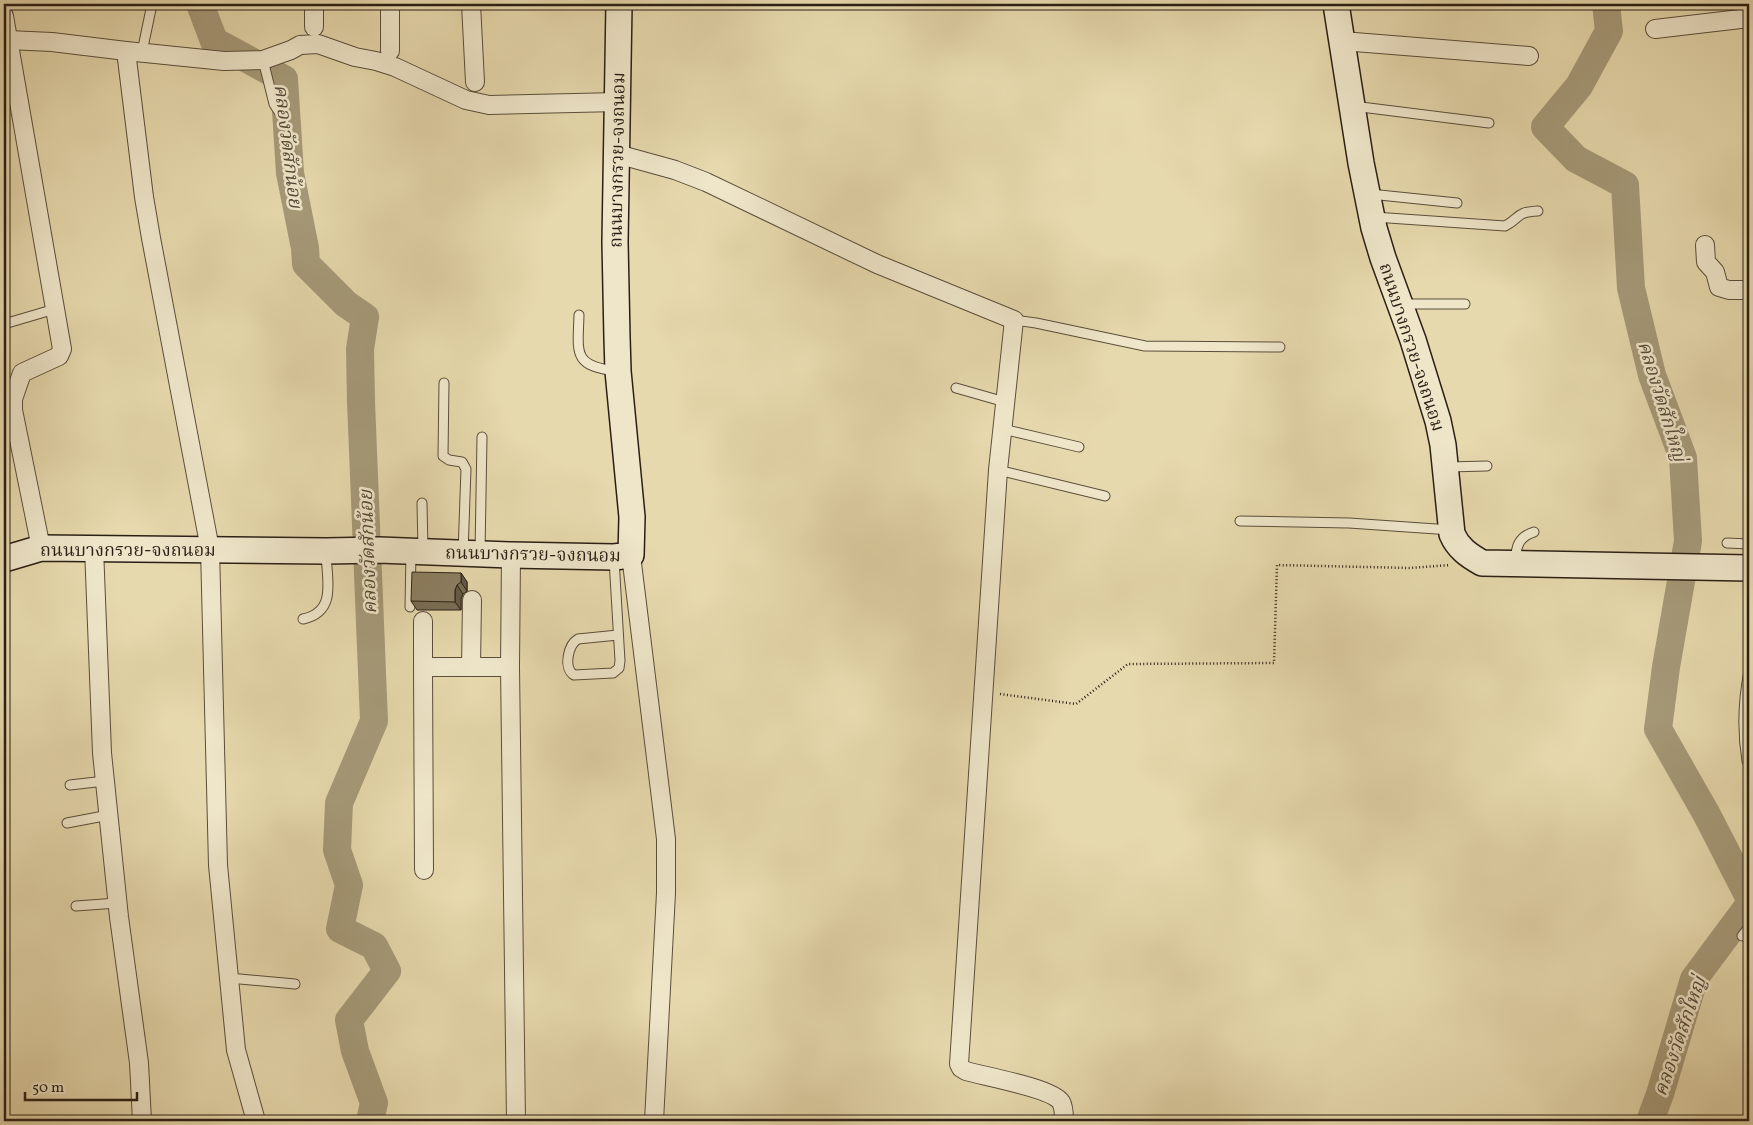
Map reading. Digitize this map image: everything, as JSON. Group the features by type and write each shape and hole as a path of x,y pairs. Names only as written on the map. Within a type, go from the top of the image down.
{"street":[{"path":"314,4 314,26"},
{"path":"390,4 390,51"},
{"path":"471,4 475,82"},
{"name":"ถนนบางกรวย-จงถนอม","path":"4,559 41,548 368,550 510,555 623,556 632,517 618,371 615,242 619,4"},
{"name":"ถนนบางกรวย-จงถนอม","path":"1336,4 1369,205 1382,258 1434,402 1440,429 1451,530 1460,548 1468,556 1482,563"},
{"path":"4,16 7,45 62,349 59,356 22,373 13,399 13,410 41,548"},
{"path":"1655,29 1749,18"},
{"path":"1342,41 1529,56"},
{"path":"7,45 52,42 224,61 263,60 300,45 318,44 355,57 395,67 444,92 476,104 618,102"},
{"path":"134,52 144,197 210,549 218,865 236,1050 256,1121"},
{"path":"617,154 675,170 706,182 877,264 1014,320 998,470 959,1064 966,1071 1038,1089 1053,1095 1061,1102 1064,1121"},
{"path":"1705,245 1706,262 1715,272 1720,287 1730,290 1749,290"},
{"path":"94,548 102,753 118,903 139,1063 142,1121"},
{"path":"510,555 516,1121"},
{"path":"623,556 666,840 666,892 654,1121"},
{"path":"1482,563 1749,568"},
{"path":"470,667 472,600"},
{"path":"422,621 424,870"},
{"path":"423,667 510,667"}],"lane":[{"path":"134,52 151,9"},
{"path":"263,60 272,99 282,115"},
{"path":"1353,106 1489,123"},
{"path":"1369,205 1458,203"},
{"path":"1369,205 1505,226 1518,215 1538,211"},
{"path":"1400,304 1465,304"},
{"path":"4,324 56,309"},
{"path":"579,315 578,346 581,358 599,369 618,371"},
{"path":"1014,320 1145,346 1280,347"},
{"path":"444,383 443,456 449,460 462,462 466,469 472,553"},
{"path":"956,388 1005,402"},
{"path":"1003,429 1080,447"},
{"path":"472,553 482,437"},
{"path":"1445,467 1487,466"},
{"path":"998,470 1105,496"},
{"path":"410,607 422,503"},
{"path":"1240,521 1349,523 1451,530"},
{"path":"1514,563 1518,544 1528,534 1534,532"},
{"path":"1727,543 1749,544"},
{"path":"303,619 320,613 328,598 326,551"},
{"path":"618,635 578,638 574,641 570,645 568,668 570,672 574,675 613,673 619,668 618,635 623,556"},
{"path":"1747,760 1744,740 1743,706 1749,671"},
{"path":"70,785 105,781"},
{"path":"67,823 108,815"},
{"path":"76,906 118,903"},
{"path":"1742,936 1749,927"},
{"path":"229,978 295,984"}],"path":[{"path":"983,691 1076,704 1128,664 1274,663 1277,565 1410,568 1482,563"}],"building":[{"path":"412,572 461,573 461,582 455,590 455,602 411,601"}],"waterway":[{"name":"คลองวัดสักน้อย","path":"200,4 214,41 284,79 290,173 305,248 306,264 346,304 365,317 360,349 361,402 374,721 339,803 337,850 349,885 340,929 374,946 387,971 349,1020 355,1051 374,1103 370,1121"},
{"name":"คลองวัดสักใหญ่","path":"1606,4 1609,31 1579,86 1545,127 1576,159 1625,185 1631,288 1652,375 1683,458 1688,541 1666,667 1658,729 1707,815 1749,897"},
{"name":"คลองวัดสักใหญ่","path":"1650,1121 1660,1094 1694,979 1749,905"}]}
